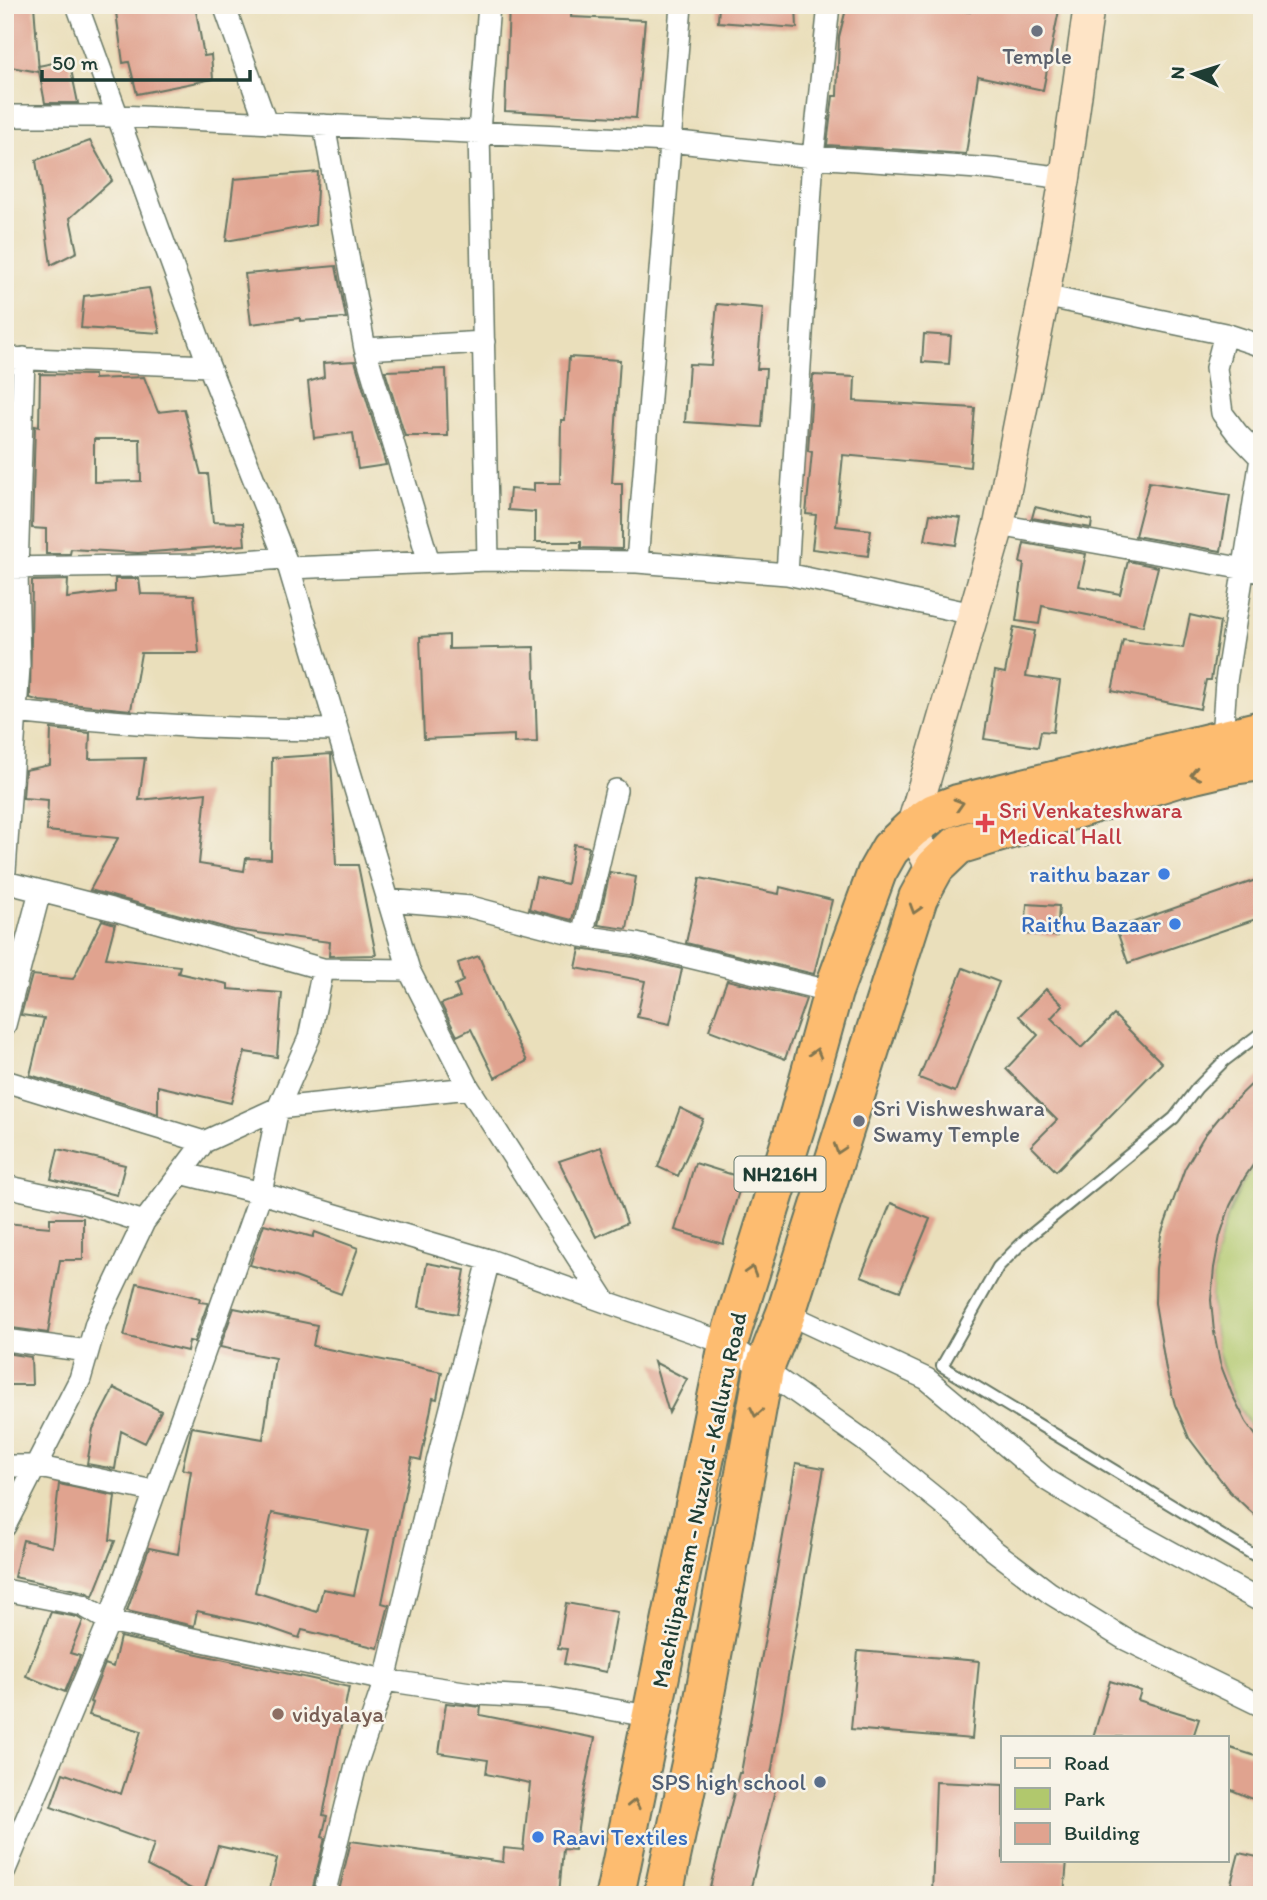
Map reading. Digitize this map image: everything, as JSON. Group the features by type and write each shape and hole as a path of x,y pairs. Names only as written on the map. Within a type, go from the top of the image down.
{"highway":[{"name":"Machilipatnam - Nuzvid - Kalluru Road","path":"615,1895 728,1344 799,1115 833,992 877,872 890,849 911,829 934,813 958,804 1262,730"},
{"name":"Machilipatnam - Nuzvid - Kalluru Road","path":"663,1895 700,1721 764,1368 786,1313 918,898 933,871 958,845 1177,778 1262,761"}],"street":[{"path":"77,5 209,366 286,563 409,970 469,1087 606,1303"},
{"path":"223,5 266,123"},
{"path":"488,561 479,131 489,5"},
{"path":"637,562 681,5"},
{"path":"788,574 813,157 829,5"},
{"path":"933,871 911,829 999,526 1065,178 1089,5"},
{"path":"5,116 118,116 670,141 813,157 993,169 1065,178"},
{"path":"324,125 365,349 429,562"},
{"path":"1044,296 1225,334 1262,346"},
{"path":"1222,738 1226,681 1253,570 1261,458 1222,413 1216,368 1225,334"},
{"path":"365,349 484,342"},
{"path":"5,871 19,667 11,569 15,358 209,366"},
{"path":"999,526 1253,570"},
{"path":"11,569 286,563 637,562 788,574 973,614"},
{"path":"15,712 136,724 337,730"},
{"path":"582,936 617,790"},
{"path":"5,882 323,969 409,970"},
{"path":"5,1025 40,891"},
{"path":"387,900 471,907 582,936 636,944 833,992"},
{"path":"5,1870 109,1621 261,1193 278,1108 309,1038 323,969"},
{"path":"5,1081 204,1142"},
{"path":"5,1526 80,1379 96,1323 144,1222 204,1142 278,1108 469,1087"},
{"path":"181,1172 489,1260 728,1344 923,1487 992,1549 1050,1593 1123,1637 1262,1706"},
{"path":"5,1186 84,1203 144,1222"},
{"path":"324,1895 356,1765 385,1680 489,1260"},
{"path":"786,1313 927,1379 1047,1480 1108,1518 1262,1602"},
{"path":"5,1340 88,1351"},
{"path":"5,1466 35,1466 153,1491"},
{"path":"5,1590 82,1605 109,1621 385,1680 477,1694 548,1698 653,1717"}],"lane":[{"path":"1262,1032 1224,1061 1174,1118 1027,1237 998,1267 942,1366 1262,1560"}],"green space":[{"path":"1262,1152 1262,1444 1240,1408 1224,1372 1215,1335 1212,1298 1215,1262 1225,1225 1240,1188"}],"building":[{"path":"34,5 39,72 5,66 5,6"},
{"path":"115,5 195,5 204,56 211,55 213,79 137,94 129,62 123,63"},
{"path":"509,5 572,5 571,17 645,20 636,118 505,111"},
{"path":"719,5 796,5 797,28 718,22"},
{"path":"847,5 925,5 970,12 972,5 1060,5 1043,90 978,76 966,154 827,145 833,96 837,96 839,37"},
{"path":"69,60 78,103 45,103 38,66"},
{"path":"90,141 112,180 70,218 77,252 51,265 36,160"},
{"path":"318,172 315,225 226,241 234,179"},
{"path":"336,266 346,318 300,321 300,318 251,324 245,274"},
{"path":"149,288 160,333 81,328 84,296"},
{"path":"717,304 763,308 757,369 766,369 762,427 685,422 689,364 711,365"},
{"path":"924,334 951,336 949,364 922,362"},
{"path":"569,357 620,360 612,483 622,483 622,549 581,548 581,542 535,542 535,512 508,510 510,489 534,491 534,483 560,483 561,420 565,420"},
{"path":"355,361 386,465 358,469 353,433 314,438 308,382 324,377 323,363"},
{"path":"446,369 448,436 405,436 385,371"},
{"path":"40,374 94,375 94,379 144,377 158,412 184,409 201,474 208,474 213,522 243,523 245,545 138,553 71,549 70,554 46,554 46,529 32,528 35,426 39,427","holes":["94,439 140,439 141,481 94,482"]},
{"path":"813,375 855,377 854,401 975,408 970,467 843,455 836,526 871,530 868,556 812,549 816,515 806,514 812,452 808,451"},
{"path":"5,423 9,423 5,528"},
{"path":"1149,482 1230,495 1221,551 1135,536"},
{"path":"1035,507 1092,520 1091,528 1032,518"},
{"path":"930,514 961,518 956,545 925,540"},
{"path":"1024,543 1086,554 1079,586 1120,594 1128,561 1158,567 1143,626 1042,606 1039,624 1016,621 1024,564 1020,563"},
{"path":"115,579 139,579 141,594 194,595 199,653 141,653 131,710 30,698 32,581 68,580 67,598 115,592"},
{"path":"1190,615 1220,622 1211,680 1206,680 1200,709 1112,691 1123,640 1183,648"},
{"path":"1014,627 1035,631 1026,676 1060,681 1053,732 1041,731 1038,747 984,739 995,671 1005,673"},
{"path":"449,635 449,649 534,647 537,742 514,743 514,735 424,739 420,637"},
{"path":"51,729 90,733 89,759 145,758 139,800 206,793 199,864 244,871 246,858 271,859 272,758 331,754 336,865 358,865 376,955 329,956 330,942 234,930 90,890 118,838 47,831 48,800 23,798 25,770 50,765"},
{"path":"574,844 589,847 572,920 529,909 536,877 567,884"},
{"path":"610,872 636,877 627,929 598,925"},
{"path":"700,878 779,894 780,887 832,900 814,974 686,943"},
{"path":"1262,878 1262,917 1128,963 1116,928"},
{"path":"1027,904 1059,906 1057,936 1025,934"},
{"path":"102,920 115,924 106,958 180,966 178,973 228,984 228,989 282,993 277,1057 245,1052 231,1103 158,1086 158,1114 30,1075 44,1018 21,1015 32,975 73,979"},
{"path":"580,949 633,957 682,969 670,1024 637,1017 645,981 576,968"},
{"path":"479,956 527,1061 495,1078 471,1029 457,1036 441,1004 460,997 455,985 463,981 458,963"},
{"path":"963,968 999,982 955,1092 919,1078"},
{"path":"727,980 806,999 785,1059 709,1030"},
{"path":"1046,989 1063,1005 1051,1018 1081,1048 1114,1015 1162,1063 1056,1171 1031,1146 1057,1120 1006,1069 1038,1035 1019,1016"},
{"path":"1262,1074 1262,1152 1230,1206 1220,1236 1211,1300 1220,1363 1246,1422 1262,1444 1262,1522 1230,1492 1189,1438 1175,1405 1166,1370 1155,1303 1161,1235 1185,1168 1204,1136 1227,1108"},
{"path":"680,1108 703,1119 678,1176 658,1167"},
{"path":"601,1147 627,1223 596,1237 559,1161"},
{"path":"58,1149 125,1165 117,1195 51,1179"},
{"path":"695,1163 743,1178 723,1244 675,1230"},
{"path":"891,1203 930,1219 900,1291 861,1276"},
{"path":"50,1218 83,1218 83,1260 60,1260 48,1333 5,1327 5,1223 50,1227"},
{"path":"264,1224 313,1237 315,1232 358,1248 341,1294 295,1277 250,1265"},
{"path":"427,1263 465,1270 457,1314 419,1307"},
{"path":"137,1283 200,1298 199,1302 208,1303 194,1342 189,1341 187,1351 124,1336"},
{"path":"234,1308 317,1325 313,1346 442,1372 437,1399 433,1398 421,1460 412,1458 382,1603 389,1605 378,1648 302,1630 299,1638 262,1625 197,1611 194,1626 127,1611 149,1548 178,1554 191,1471 182,1469 192,1427 263,1439 275,1358 220,1347","holes":["272,1513 368,1531 354,1595 323,1589 317,1612 255,1592"]},
{"path":"5,1353 31,1357 32,1385 5,1385"},
{"path":"654,1362 687,1379 669,1413"},
{"path":"114,1388 161,1411 145,1443 121,1431 115,1469 87,1464 93,1429"},
{"path":"796,1463 824,1468 770,1780 777,1782 749,1895 708,1895 741,1773"},
{"path":"59,1484 115,1496 110,1540 115,1541 93,1596 14,1577 23,1540 52,1547"},
{"path":"566,1603 617,1612 606,1672 564,1664 567,1649 558,1648"},
{"path":"51,1612 77,1617 83,1621 70,1653 80,1656 65,1692 26,1676"},
{"path":"120,1637 349,1687 323,1815 327,1816 322,1837 325,1838 311,1895 268,1895 277,1859 218,1846 203,1895 147,1866 154,1844 51,1807 63,1773 121,1794 141,1731 89,1715 93,1703 90,1702 105,1664 113,1667"},
{"path":"858,1651 979,1661 972,1739 851,1729"},
{"path":"1110,1681 1141,1691 1138,1700 1199,1719 1193,1736 1093,1736"},
{"path":"446,1703 481,1707 480,1715 595,1738 575,1850 563,1849 559,1895 338,1895 351,1841 503,1862 504,1848 523,1850 530,1783 486,1774 488,1760 439,1753"},
{"path":"1228,1747 1262,1758 1262,1803 1228,1788"},
{"path":"936,1782 1001,1785 1001,1862 1067,1862 1064,1895 932,1895"},
{"path":"1239,1853 1262,1858 1262,1895 1228,1895"}],"place":[{"name":"Temple","path":"1037,31"},
{"name":"Sri Venkateshwara Medical Hall","path":"985,823"},
{"name":"raithu bazar","path":"1164,874"},
{"name":"Raithu Bazaar","path":"1175,924"},
{"name":"Sri Vishweshwara Swamy Temple","path":"859,1121"},
{"name":"vidyalaya","path":"278,1714"},
{"name":"SPS high school","path":"820,1782"},
{"name":"Raavi Textiles","path":"538,1837"}]}
